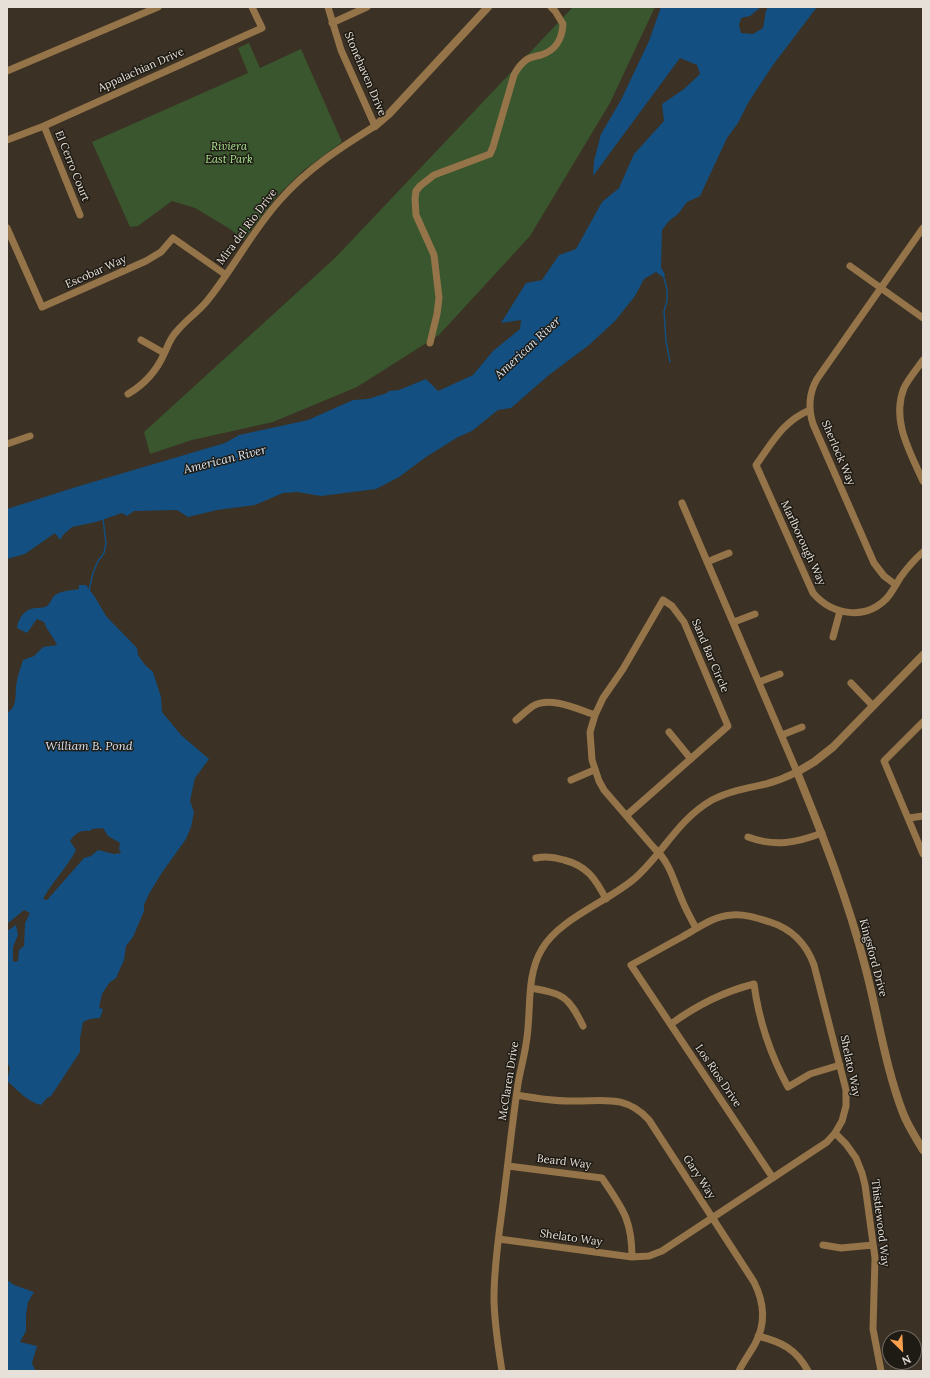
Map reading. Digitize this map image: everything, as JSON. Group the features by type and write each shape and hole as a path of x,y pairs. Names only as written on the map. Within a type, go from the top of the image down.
{"street":[{"path":"7,70 158,7"},
{"name":"Appalachian Drive","path":"7,140 44,126 262,28 252,7"},
{"name":"Stonehaven Drive","path":"328,7 341,50 375,126"},
{"path":"332,23 367,7"},
{"name":"Mira del Rio Drive","path":"128,394 142,386 148,380 159,364 169,340 207,300 266,217 295,184 334,152 375,126 389,114 488,7"},
{"path":"430,343 437,314 438,298 434,255 416,215 416,191 434,174 490,154 514,74 526,60 549,51 556,46 560,40 563,24 558,15 550,7"},
{"name":"El Cerro Court","path":"44,126 80,215"},
{"name":"Escobar Way","path":"7,228 42,307 146,261 161,252 173,238 226,275"},
{"name":"Sherlock Way","path":"896,585 884,576 874,562 813,424 810,410 812,392 817,379 923,228"},
{"path":"850,266 923,318"},
{"path":"141,340 164,353"},
{"path":"923,360 904,388 899,414 902,431 919,463 923,482"},
{"name":"Marlborough Way","path":"810,410 788,423 756,465 809,585 818,599 840,611 856,612 872,608 886,599 908,566 923,552"},
{"path":"7,444 30,436"},
{"path":"682,503 797,772 814,762 833,747 923,655"},
{"path":"707,562 729,553"},
{"name":"Sand Bar Circle","path":"663,600 672,606 684,622 728,726 691,759 627,815 604,790 594,770 590,732 595,715 603,698 623,669 663,600"},
{"path":"833,637 840,611"},
{"path":"734,622 754,614"},
{"path":"759,682 780,674"},
{"path":"851,683 873,706"},
{"path":"516,720 535,705 548,702 595,715"},
{"path":"923,722 884,761 923,854"},
{"path":"782,736 802,727"},
{"path":"669,732 691,759"},
{"path":"571,780 594,770"},
{"name":"Kingsford Drive","path":"797,772 822,833 843,893 865,966 894,1087 904,1115 923,1150"},
{"name":"McClaren Drive","path":"502,1371 494,1295 508,1166 517,1095 526,1044 531,988 535,963 547,940 562,926 606,899 634,879 659,852 684,821 710,801 723,795 781,779 797,772"},
{"path":"627,815 659,852 671,870 682,899 696,928"},
{"path":"909,818 923,816"},
{"path":"748,837 768,842 785,843 798,841 822,833"},
{"path":"536,858 553,857 578,865 594,878 606,899"},
{"name":"Shelato Way","path":"499,1239 632,1257 649,1256 662,1251 824,1145 835,1133 842,1121 846,1106 846,1090 840,1066 814,965 807,949 795,935 776,924 754,917 741,915 722,916 706,922 631,965 645,986"},
{"path":"671,1024 692,1009 713,998 754,984 757,1005 765,1038 771,1054 788,1087 810,1074 840,1066"},
{"name":"Los Rios Drive","path":"645,986 773,1178"},
{"path":"531,988 554,993 566,998 574,1008 583,1026"},
{"name":"Gary Way","path":"517,1095 557,1101 614,1100 639,1110 649,1120 758,1290 761,1299 762,1317 758,1336 739,1371"},
{"name":"Thistlewood Way","path":"835,1133 851,1151 862,1173 873,1245 875,1281 873,1329 881,1371"},
{"name":"Beard Way","path":"508,1166 602,1178 627,1218 632,1238 632,1257"},
{"path":"823,1245 841,1248 873,1245"},
{"path":"758,1336 774,1340 788,1347 800,1358 808,1371"}],"green space":[{"path":"573,7 655,7 610,103 530,236 439,335 357,387 273,422 192,440 150,454 144,432 335,258"},
{"name":"Riviera East Park","path":"249,43 260,68 301,49 342,142 304,170 276,197 244,240 230,229 195,208 172,201 138,226 130,227 92,142 248,73 238,48"}],"water":[{"name":"American River","path":"661,7 761,7 750,16 741,18 739,25 741,33 753,34 763,28 768,7 817,7 773,65 748,103 738,123 727,138 700,196 687,202 678,214 669,221 662,230 661,267 665,275 664,278 656,272 644,279 635,296 615,321 589,345 549,375 511,408 498,410 472,431 458,437 426,457 399,477 376,489 321,496 297,492 283,493 255,505 217,510 188,517 177,510 134,511 127,516 122,513 96,522 72,527 60,540 55,533 25,554 7,559 7,509 225,443 239,435 308,420 353,400 368,399 389,391 399,390 426,379 438,391 473,375 493,351 520,329 521,320 501,323 526,283 542,280 559,255 576,249 602,202 619,188 634,154 664,121 662,104 684,89 700,74 697,65 680,58 593,176 594,161 601,134 621,100 649,41"},
{"name":"William B. Pond","path":"79,585 86,585 106,616 137,648 138,655 145,665 153,672 161,697 162,712 181,735 209,759 195,778 190,801 194,812 191,827 186,839 161,874 149,894 144,905 144,911 133,937 126,946 124,960 116,978 109,983 102,994 99,1008 103,1009 100,1018 90,1019 83,1022 80,1038 80,1052 51,1096 41,1105 27,1098 7,1081 10,1068 7,1062 7,931 16,925 18,935 13,947 13,962 18,961 19,950 24,946 25,923 30,913 24,910 7,924 7,713 11,710 15,703 17,678 23,660 34,656 43,647 57,645 44,622 37,619 27,633 17,628 20,618 28,610 47,606 57,594 79,589","holes":["103,828 108,836 120,843 119,849 121,853 114,854 98,850 91,856 84,858 47,900 43,899 76,850 70,841 74,836 84,831"]},
{"path":"7,1280 14,1285 34,1292 28,1302 26,1331 20,1342 37,1346 32,1363 35,1370 51,1371 7,1371"}],"waterway":[{"path":"664,278 667,290 667,301 664,311 666,341 670,362"},
{"path":"89,590 93,573 98,561 104,553 106,543 103,519"}]}
